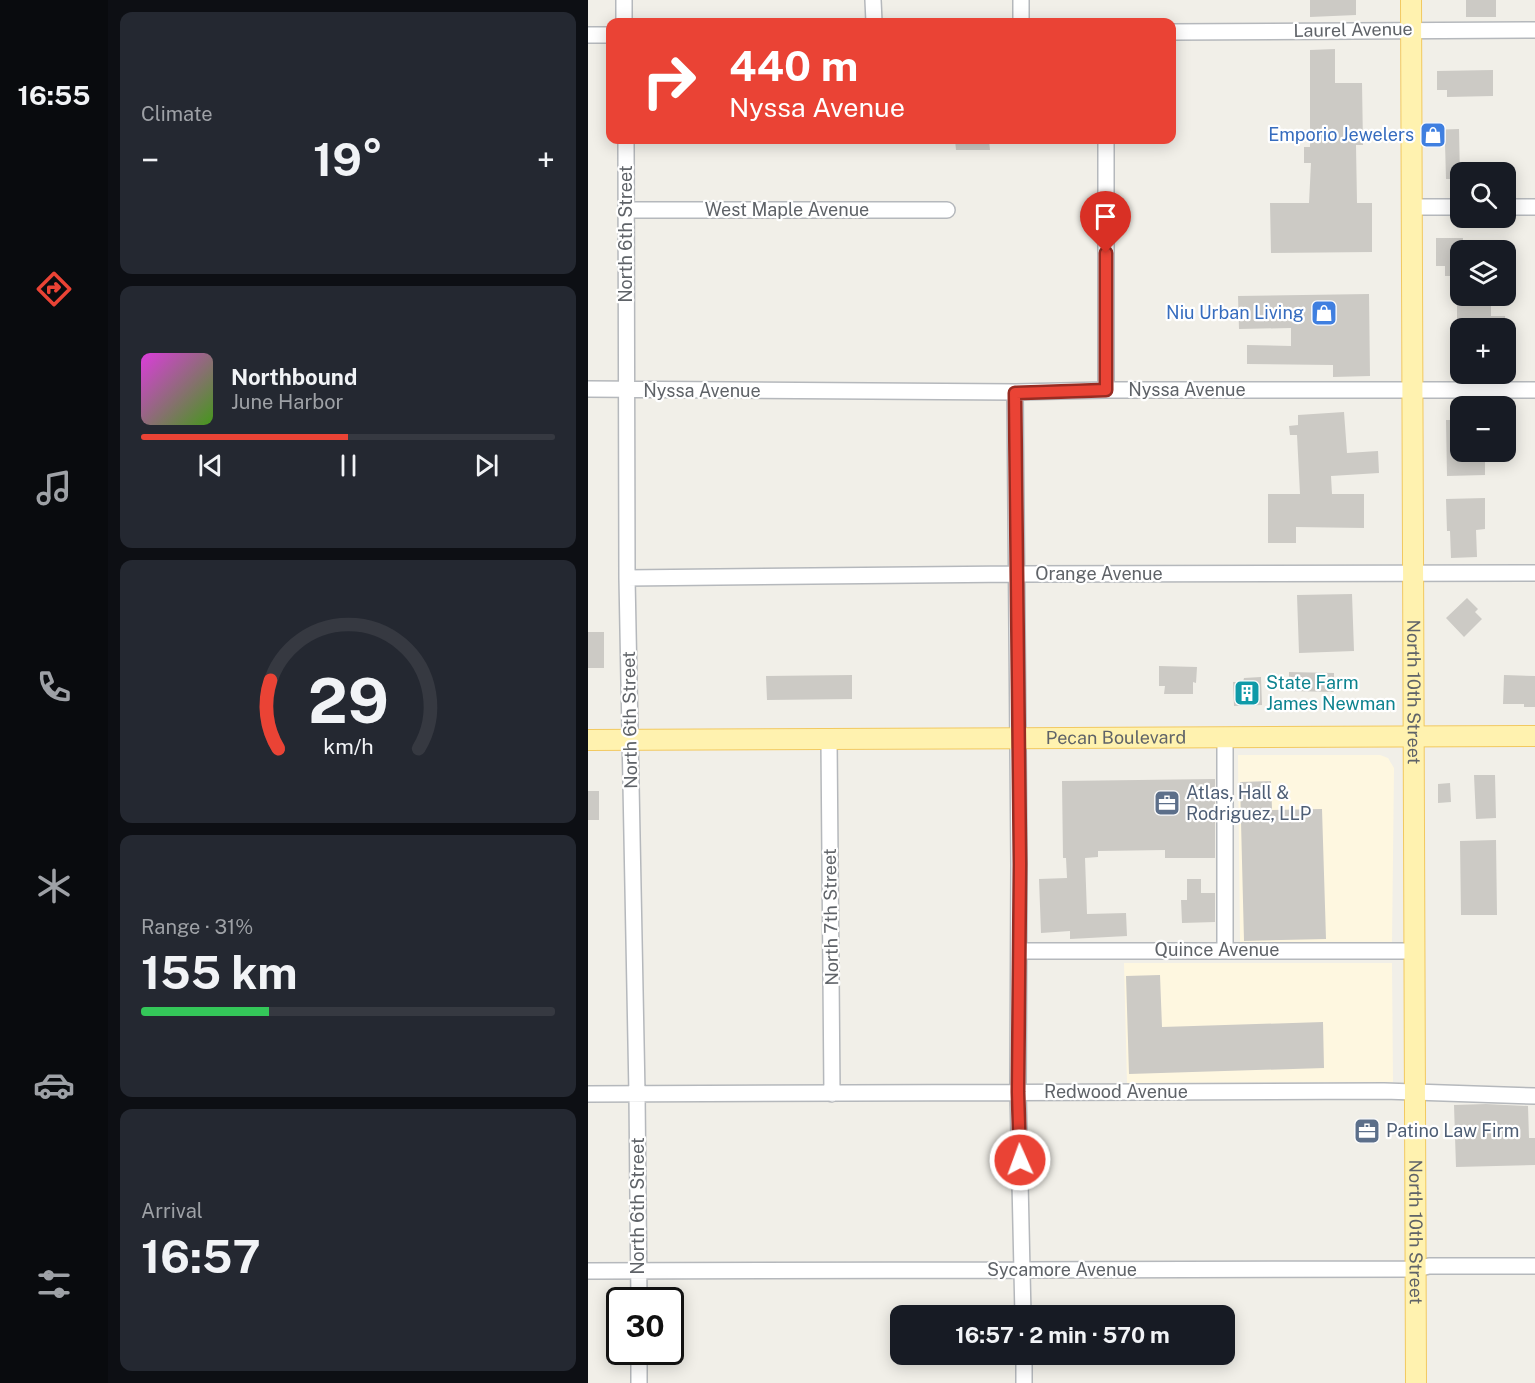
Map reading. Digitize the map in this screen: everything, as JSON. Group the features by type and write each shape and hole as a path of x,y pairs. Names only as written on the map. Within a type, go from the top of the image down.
{"main road":[{"name":"North 10th Street","path":"1411,0 1416,1383"},
{"name":"Pecan Boulevard","path":"588,740 1535,736"}],"street":[{"path":"624,0 624,18"},
{"path":"873,0 874,18"},
{"path":"1021,0 1021,18"},
{"name":"Laurel Avenue","path":"1176,32 1535,30"},
{"path":"588,35 606,35"},
{"name":"North 6th Street","path":"626,144 627,578 639,1287"},
{"path":"1106,390 1107,144"},
{"path":"1412,207 1450,207"},
{"path":"1516,207 1535,207"},
{"name":"West Maple Avenue","path":"627,210 947,210"},
{"name":"Nyssa Avenue","path":"588,389 1015,393 1106,390 1535,390"},
{"path":"1015,393 1020,951 1018,1092 1023,1305"},
{"name":"Orange Avenue","path":"627,578 1016,574 1535,573"},
{"path":"1225,738 1225,950"},
{"name":"North 7th Street","path":"829,740 832,1094"},
{"name":"Quince Avenue","path":"1020,951 1414,951"},
{"name":"Redwood Avenue","path":"588,1094 1415,1091 1535,1096"},
{"name":"Sycamore Avenue","path":"588,1271 1416,1269 1429,1266 1535,1266"},
{"path":"639,1365 639,1383"},
{"path":"1024,1365 1024,1383"}],"shaded area":[{"path":"1238,755 1380,755 1388,758 1394,768 1392,943 1240,943"},
{"path":"1124,963 1392,963 1393,1082 1127,1083"}],"building":[{"path":"1310,0 1356,0 1356,15 1310,17"},
{"path":"1466,0 1496,0 1496,17 1466,17"},
{"path":"1335,49 1335,83 1362,83 1363,145 1356,145 1357,203 1372,203 1372,252 1271,253 1270,203 1309,203 1311,163 1304,163 1304,147 1310,147 1310,50"},
{"path":"1493,70 1493,96 1447,97 1447,90 1437,90 1437,71"},
{"path":"1459,129 1460,162 1450,162 1450,179 1446,179 1445,143 1430,143 1430,130"},
{"path":"955,144 989,144 990,150 956,150"},
{"path":"1436,238 1463,238 1463,240 1450,240 1450,276 1445,276 1445,266 1436,266"},
{"path":"1369,294 1370,376 1333,377 1333,365 1247,364 1247,345 1291,346 1291,328 1239,329 1238,296"},
{"path":"1457,306 1491,306 1491,316 1505,316 1505,318 1457,318"},
{"path":"1344,412 1347,453 1378,451 1379,473 1331,476 1332,494 1364,494 1364,528 1296,527 1296,543 1268,543 1268,494 1300,494 1297,435 1290,435 1289,426 1298,425 1298,415"},
{"path":"1446,420 1450,420 1450,462 1485,462 1485,475 1447,476"},
{"path":"1485,498 1485,529 1476,530 1477,557 1451,558 1446,499"},
{"path":"1352,594 1354,651 1299,653 1297,595"},
{"path":"1467,598 1478,609 1475,612 1482,619 1464,637 1446,618"},
{"path":"588,632 604,632 604,668 588,668"},
{"path":"1159,666 1197,667 1193,694 1164,694 1165,686 1159,686"},
{"path":"1289,672 1334,673 1334,692 1289,691"},
{"path":"852,675 852,699 767,700 766,676"},
{"path":"1504,675 1535,676 1535,707 1524,707 1524,704 1503,704"},
{"name":"State Farm James Newman","path":"1261,677 1262,705 1234,706 1233,682 1243,682 1244,678"},
{"path":"1474,775 1495,775 1496,818 1476,819"},
{"path":"1215,779 1215,858 1165,858 1165,850 1098,851 1098,857 1085,858 1087,914 1126,913 1127,936 1070,939 1070,931 1041,933 1039,879 1067,878 1066,858 1063,858 1062,781"},
{"path":"1271,781 1272,810 1322,809 1326,939 1244,941 1240,782"},
{"path":"1450,783 1451,802 1438,803 1438,784"},
{"path":"588,791 599,791 599,820 588,820"},
{"path":"1496,840 1497,915 1461,915 1460,841"},
{"path":"1187,879 1201,879 1201,893 1215,893 1215,922 1182,923 1181,900 1187,900"},
{"path":"1160,975 1162,1027 1323,1022 1324,1068 1129,1074 1126,976"},
{"path":"1454,1105 1528,1106 1529,1138 1535,1138 1535,1165 1456,1167"}],"place":[{"name":"Emporio Jewelers","path":"1433,135"},
{"name":"Niu Urban Living","path":"1324,313"},
{"name":"State Farm James Newman","path":"1247,693"},
{"name":"Atlas, Hall & Rodriguez, LLP","path":"1167,803"},
{"name":"Patino Law Firm","path":"1367,1131"}],"route":[{"path":"1020,1160 1018,1092 1020,864 1015,393 1106,390 1106,253"}]}
